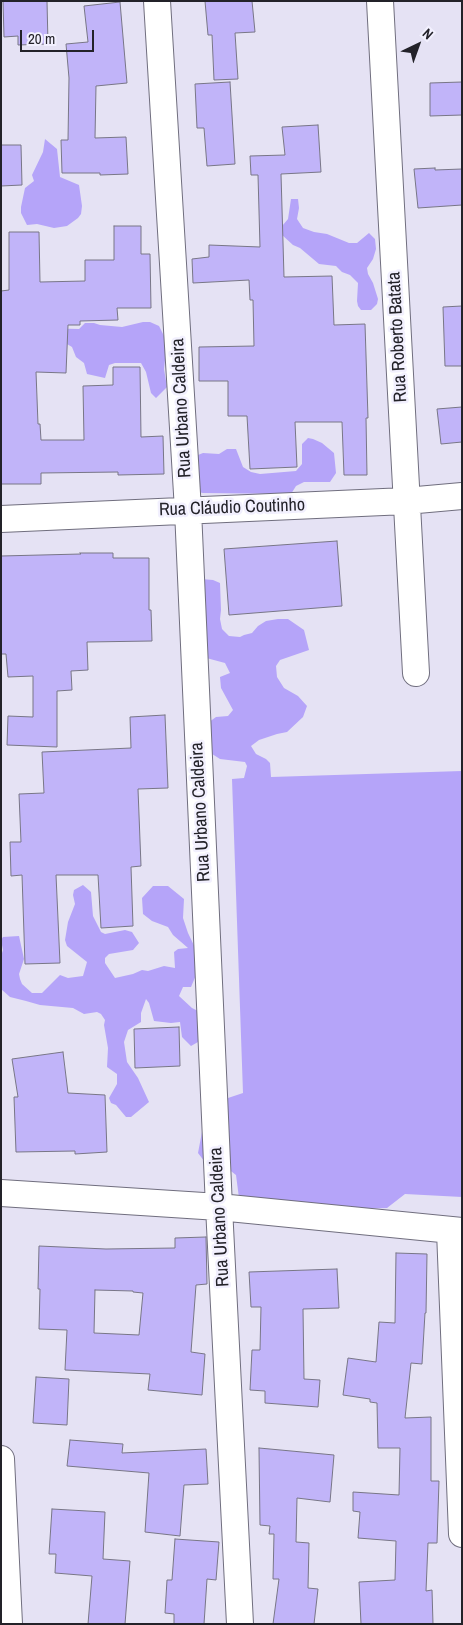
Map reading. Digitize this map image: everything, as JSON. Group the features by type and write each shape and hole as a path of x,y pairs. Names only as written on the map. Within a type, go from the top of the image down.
{"street":[{"name":"Rua Urbano Caldeira","path":"157,1 188,510 219,1208 240,1624"},
{"name":"Rua Roberto Batata","path":"380,1 416,673"},
{"name":"Rua Cláudio Coutinho","path":"1,519 406,502 462,496"},
{"path":"1,1193 219,1208 456,1231 462,1534"},
{"path":"1,1459 9,1624"}],"shaded area":[{"path":"45,139 57,149 60,177 79,185 82,206 81,214 67,226 54,228 37,224 27,225 21,213 25,188 34,181 32,175 43,152"},
{"path":"291,199 298,199 297,219 303,228 327,234 349,243 357,243 369,233 375,239 376,249 373,259 367,268 378,299 377,304 371,310 361,310 358,306 358,283 350,275 342,272 336,266 319,264 277,232 288,219"},
{"path":"150,322 159,326 167,342 164,369 167,387 156,398 151,393 146,372 141,363 115,363 109,365 105,378 87,374 84,363 76,357 72,347 40,328 79,329 85,323 122,327"},
{"path":"308,438 322,443 334,453 336,473 330,482 304,482 296,486 291,494 203,493 192,491 193,460 198,455 203,453 219,454 227,449 236,449 243,467 251,472 260,474 296,471 302,464 302,444"},
{"path":"201,579 220,583 220,619 222,629 229,636 240,637 252,633 266,621 278,619 288,619 304,630 309,650 280,660 276,666 277,677 284,688 298,696 307,706 303,717 287,732 259,740 251,746 256,754 270,763 271,777 462,771 462,1197 405,1194 387,1208 352,1209 239,1198 236,1175 227,1168 211,1170 198,1153 205,1116 219,1101 243,1093 232,779 244,778 247,766 245,762 220,759 209,752 205,725 216,717 228,716 233,710 221,688 220,677 230,673 225,663 199,656"},
{"path":"83,885 91,892 93,916 101,932 105,934 125,930 132,932 139,943 133,950 109,954 105,958 105,963 115,978 164,966 175,968 174,952 178,949 188,948 173,935 168,927 152,921 143,914 142,898 153,886 168,886 184,899 183,918 200,958 199,968 191,987 183,987 179,996 192,1008 200,1012 202,1038 198,1042 191,1046 182,1037 180,1022 154,1021 146,999 141,1013 141,1022 128,1030 124,1042 127,1062 138,1078 149,1102 131,1117 126,1117 116,1105 111,1103 109,1098 117,1084 117,1074 107,1067 108,1048 104,1025 105,1020 101,1014 97,1012 84,1014 73,1008 40,1005 10,997 1,989 1,956 3,950 1,940 3,937 19,936 24,959 19,974 20,979 22,984 32,993 42,993 60,975 68,978 83,976 87,962 67,946 65,940 68,922 75,904 74,890"}],"building":[{"path":"3,1 47,1 48,44 18,45 18,36 4,37"},
{"path":"205,1 252,1 255,32 235,33 238,79 214,80 212,35 208,35"},
{"path":"120,2 127,83 96,86 95,138 126,137 128,174 62,173 61,140 68,140 69,78 66,44 88,42 84,6"},
{"path":"230,82 235,164 207,166 204,128 197,128 195,84"},
{"path":"462,82 462,115 430,116 430,83"},
{"path":"318,125 321,172 281,174 284,277 332,276 334,325 365,324 368,418 366,418 367,475 344,475 342,422 295,422 297,467 250,469 247,416 228,416 228,381 199,381 199,347 254,346 253,300 250,300 249,280 193,283 192,259 209,257 209,245 260,247 258,175 251,175 250,156 285,155 282,127"},
{"path":"1,145 21,145 22,185 1,186"},
{"path":"435,168 435,170 462,169 462,205 418,208 414,169"},
{"path":"114,226 141,226 141,254 150,254 151,308 117,308 118,320 80,321 80,325 68,325 66,373 36,372 38,424 40,424 41,440 84,440 83,386 113,385 113,367 140,367 141,437 163,436 164,474 118,475 118,472 41,473 41,484 1,484 1,291 9,290 9,232 39,232 40,282 85,281 85,260 114,260"},
{"path":"462,306 462,366 445,366 443,307"},
{"path":"462,407 462,442 441,444 437,409"},
{"path":"337,541 342,606 229,615 224,549"},
{"path":"113,553 113,558 149,558 149,610 151,610 152,641 87,642 88,670 71,671 72,690 57,691 57,747 7,745 8,716 33,717 33,676 8,677 6,654 1,654 1,556"},
{"path":"165,715 168,788 138,789 141,866 131,867 133,926 101,928 98,875 56,875 60,963 25,964 22,875 11,876 10,842 21,842 19,794 44,793 42,752 131,748 130,717"},
{"path":"179,1027 180,1066 135,1068 134,1029"},
{"path":"63,1052 68,1093 105,1095 107,1152 75,1154 75,1151 16,1152 14,1097 18,1097 12,1059"},
{"path":"206,1237 207,1284 196,1285 191,1352 205,1354 202,1395 148,1390 150,1374 65,1370 67,1330 39,1329 39,1246 106,1249 175,1248 175,1238","holes":["95,1290 143,1293 139,1335 94,1333"]},
{"path":"396,1253 427,1254 426,1313 422,1364 411,1363 405,1418 431,1417 431,1481 439,1481 437,1543 428,1543 426,1591 432,1590 433,1624 361,1624 359,1582 395,1580 396,1541 358,1538 360,1512 353,1511 353,1492 399,1495 400,1448 378,1448 377,1403 370,1402 370,1399 343,1395 348,1358 376,1362 379,1322 395,1323"},
{"path":"337,1269 339,1308 303,1309 304,1379 320,1380 318,1407 265,1403 265,1391 250,1390 252,1350 260,1350 261,1307 251,1307 249,1272"},
{"path":"36,1377 69,1379 67,1425 33,1423"},
{"path":"70,1440 123,1444 122,1453 206,1449 208,1484 184,1485 180,1536 145,1532 149,1473 67,1466"},
{"path":"259,1448 334,1455 330,1502 297,1498 296,1542 309,1543 308,1588 318,1589 314,1624 273,1624 279,1579 273,1579 274,1534 269,1534 270,1526 260,1525"},
{"path":"52,1509 105,1512 103,1559 130,1561 125,1624 88,1624 92,1576 55,1573 56,1554 49,1554"},
{"path":"175,1539 219,1542 216,1580 207,1579 204,1624 174,1624 174,1614 165,1613 167,1580 172,1580"}]}
